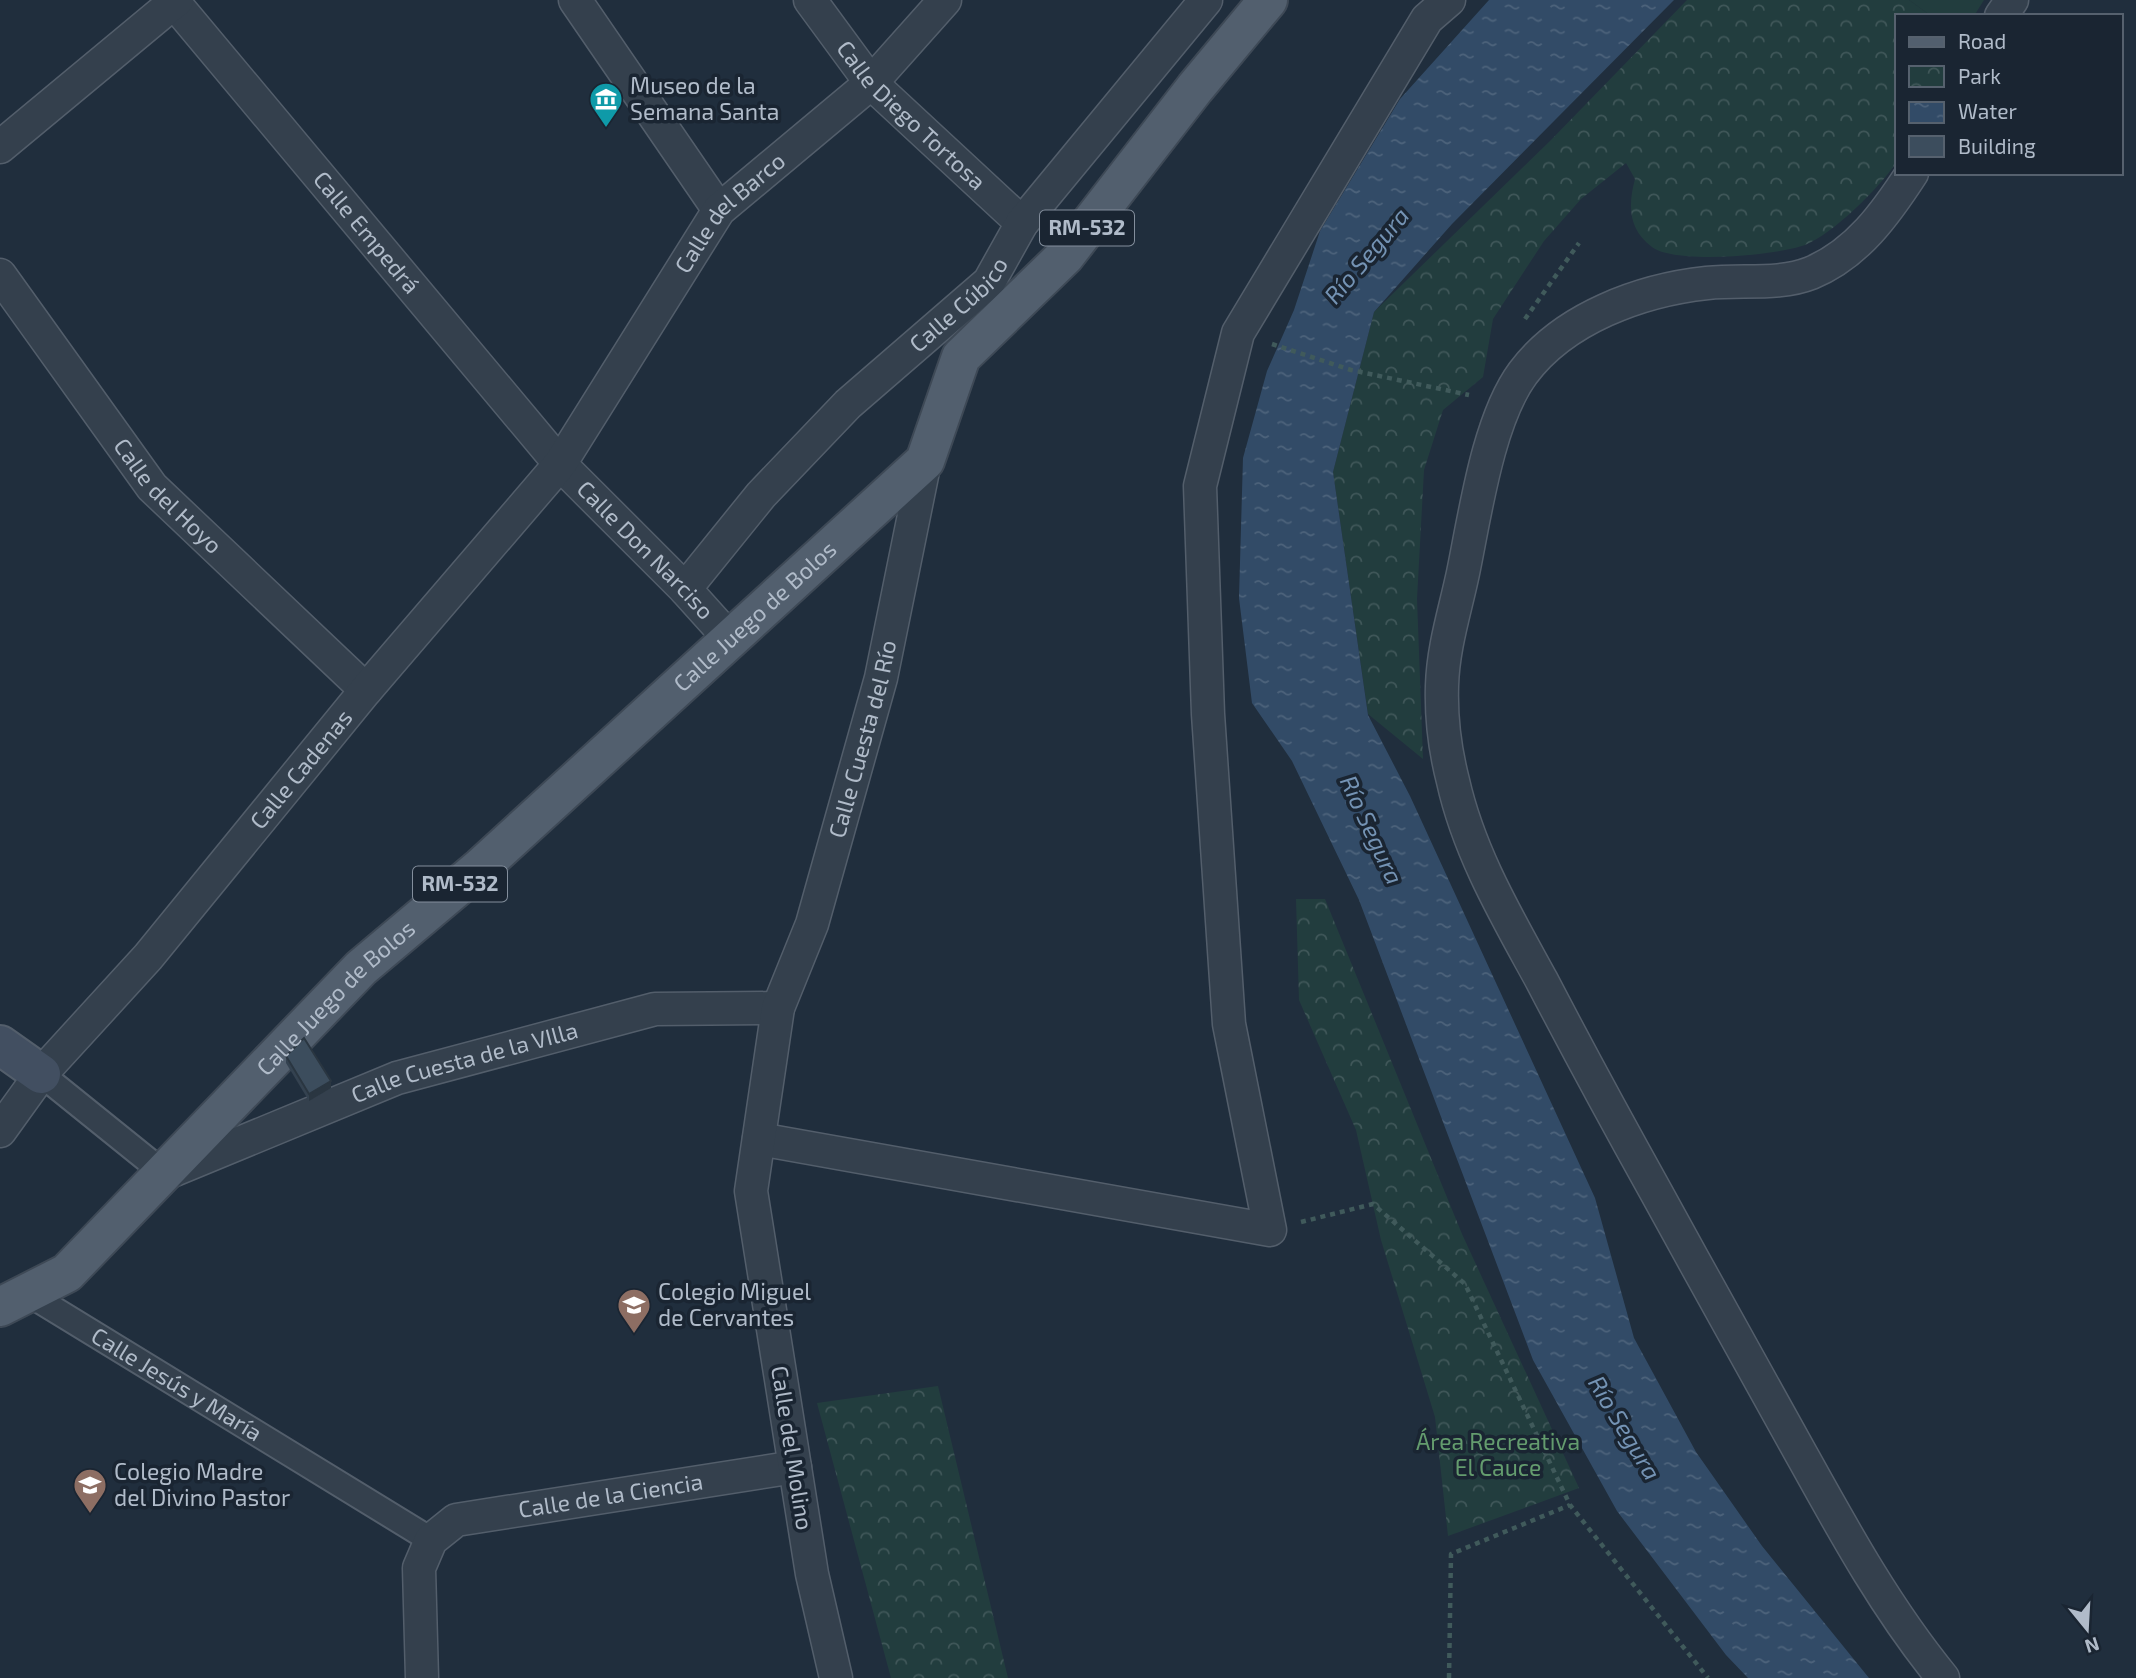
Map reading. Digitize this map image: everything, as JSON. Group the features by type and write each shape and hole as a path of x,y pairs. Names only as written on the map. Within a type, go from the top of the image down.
{"main road":[{"name":"RM-532","path":"925,461 961,357 1065,256 1195,88 1268,0"},
{"name":"Calle Juego de Bolos","path":"15,1301 67,1273 360,968 481,867 925,461"},
{"path":"0,1045 41,1074"}],"street":[{"path":"575,0 719,210"},
{"name":"Calle Diego Tortosa","path":"810,0 870,83 1022,223"},
{"name":"Calle del Barco","path":"560,464 719,210 870,83 945,0"},
{"name":"Calle Cúbico","path":"685,589 761,495 848,404 989,282 1022,223 1206,0"},
{"path":"759,1139 1270,1230 1229,1024 1208,714 1200,486 1238,333 1427,19 1449,0"},
{"path":"0,147 174,1"},
{"name":"Calle Empedrá","path":"174,1 560,464"},
{"path":"1911,175 1857,245 1812,272 1780,281 1707,283 1637,298 1598,312 1553,342 1524,370 1504,402 1481,484 1444,649 1441,687 1443,727 1461,814 1499,902 1619,1126 1854,1550 1904,1626 1943,1678"},
{"name":"Calle del Hoyo","path":"0,275 152,486 366,691"},
{"name":"Calle Cuesta del Río","path":"778,1008 812,924 881,678 925,461"},
{"name":"Calle Don Narciso","path":"560,464 685,589 730,639"},
{"name":"Calle Cadenas","path":"0,1131 41,1074 148,957 366,691 560,464"},
{"name":"Calle del Molino","path":"778,1008 751,1191 811,1574 836,1678"},
{"name":"Calle Cuesta de la VIlla","path":"165,1174 397,1078 655,1009 778,1008"},
{"path":"41,1074 165,1174"},
{"name":"Calle Jesús y María","path":"15,1301 431,1539"},
{"name":"Calle de la Ciencia","path":"431,1539 456,1520 795,1467"},
{"path":"422,1678 419,1568 431,1539"}],"path":[{"path":"1523,321 1579,243"},
{"path":"1238,333 1351,370 1469,395"},
{"path":"1467,408 1469,395 1476,386"},
{"path":"1270,1230 1373,1204 1465,1284 1570,1505 1708,1678"},
{"path":"1450,1678 1451,1554 1570,1505"}],"green space":[{"path":"1687,0 1909,0 1928,14 1895,14 1895,164 1879,185 1842,221 1816,239 1791,249 1751,255 1704,257 1664,252 1644,240 1634,224 1631,198 1635,179 1626,163 1581,199 1544,241 1493,319 1483,377 1443,410 1424,470 1417,599 1423,759 1368,714 1333,472 1374,312 1551,140"},
{"path":"1909,0 1984,0 1975,14 1928,14"},
{"name":"Área Recreativa El Cauce","path":"1296,899 1325,899 1462,1234 1579,1488 1448,1536 1435,1417 1381,1240 1356,1130 1299,1000"},
{"path":"938,1386 1008,1678 891,1678 817,1403"}],"water":[{"name":"Río Segura","path":"1489,0 1674,0 1452,224 1374,312 1333,472 1368,715 1410,796 1595,1198 1634,1338 1696,1452 1762,1546 1869,1678 1748,1678 1726,1655 1617,1511 1533,1360 1359,900 1292,761 1252,703 1239,598 1243,458 1267,371 1294,310 1320,231 1400,99"}],"building":[{"path":"304,1038 331,1081 309,1094 286,1056"}],"place":[{"name":"Museo de la Semana Santa","path":"606,129"},
{"name":"Colegio Miguel de Cervantes","path":"634,1335"},
{"name":"Colegio Madre del Divino Pastor","path":"90,1515"}]}
